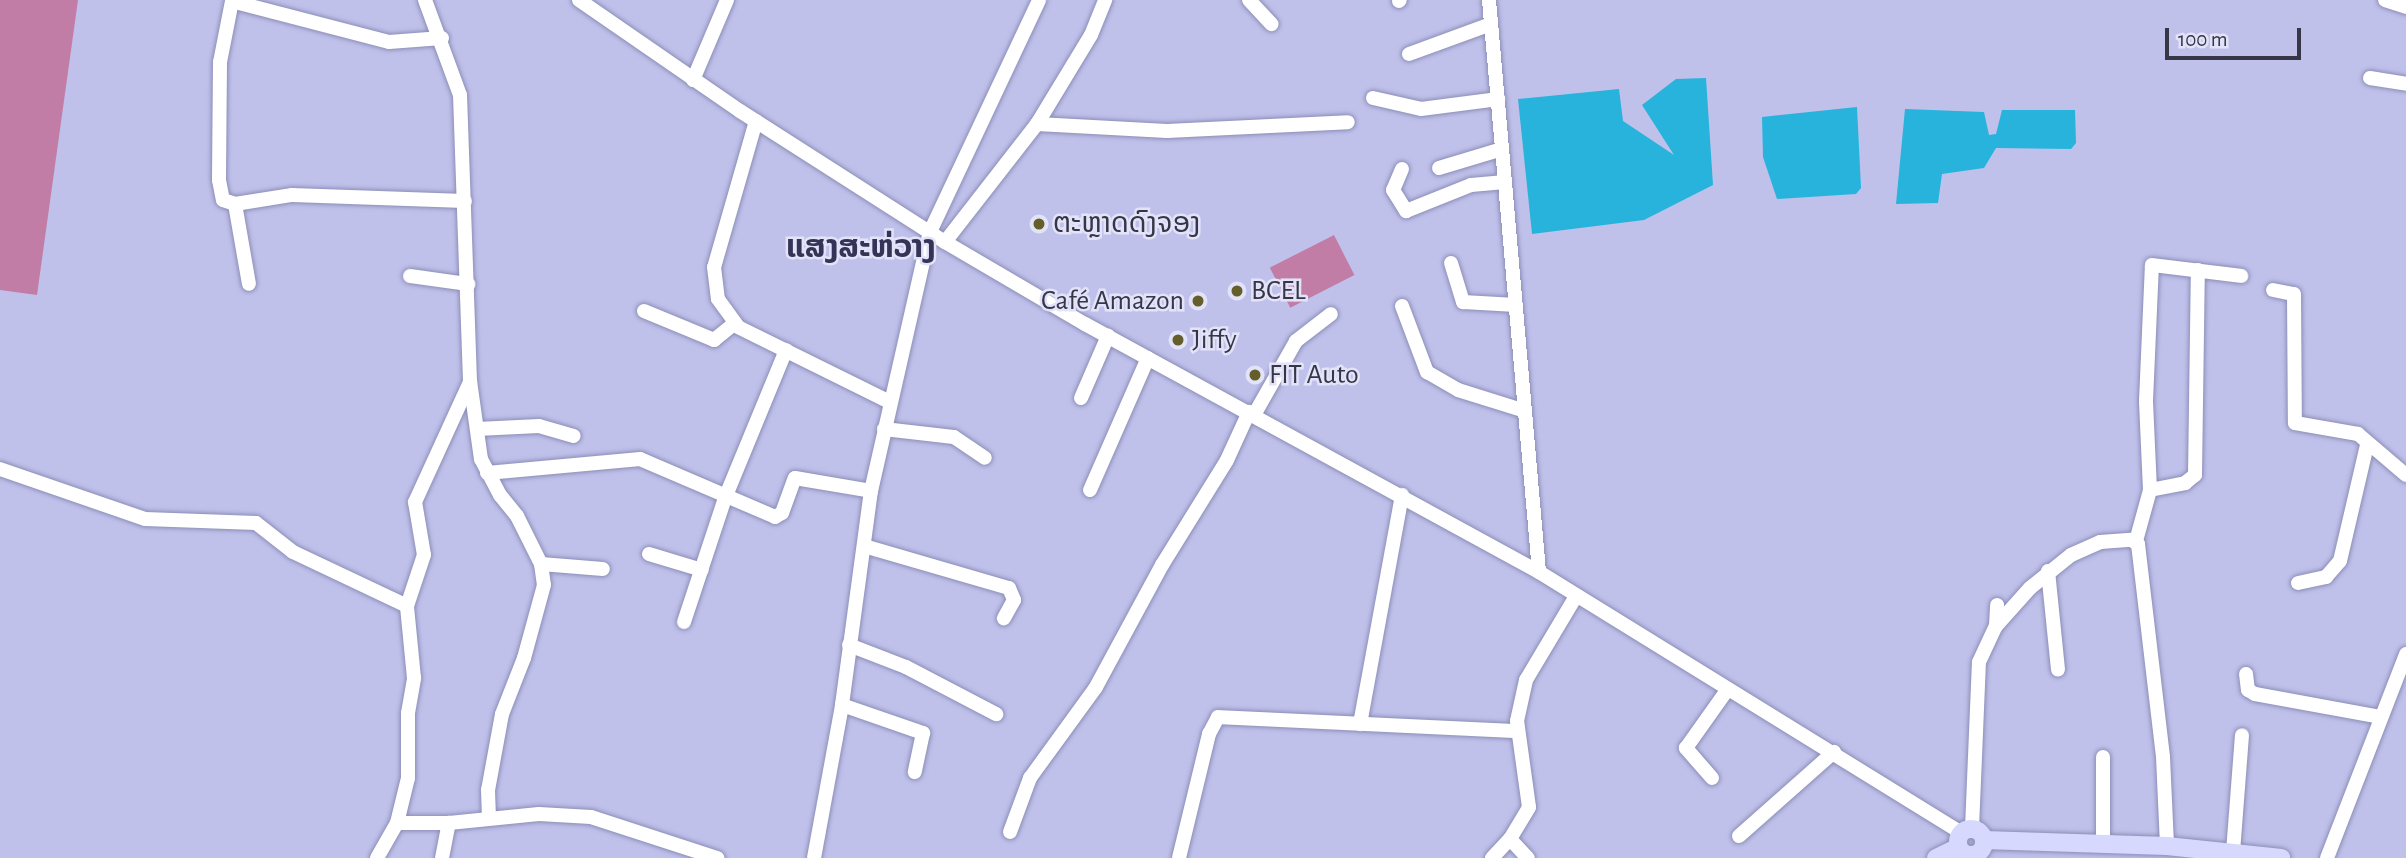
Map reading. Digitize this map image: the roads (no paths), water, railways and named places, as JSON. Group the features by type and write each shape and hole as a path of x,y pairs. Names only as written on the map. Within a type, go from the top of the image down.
{"main road":[{"path":"1936,858 1969,837 2166,846 2281,858"}],"street":[{"path":"425,0 442,37 460,95 470,381 477,429 487,473 517,516 541,564 544,585 537,617 502,714 488,790 489,817"},
{"path":"579,0 693,80 945,242 1108,336 1539,572 1969,837 1979,662 1996,626 2048,571 2099,542 2136,541"},
{"path":"693,80 727,0"},
{"path":"814,858 842,705 872,491 930,232 1039,0"},
{"path":"945,242 1037,124 1091,36 1105,0"},
{"path":"1489,0 1539,572"},
{"path":"2385,0 2406,7"},
{"path":"442,37 389,42 232,1 220,62 218,103 223,200 235,204 292,195 465,201"},
{"path":"1256,1 1271,24"},
{"path":"1409,54 1491,24"},
{"path":"2370,78 2406,85"},
{"path":"1373,98 1420,109 1498,99"},
{"path":"756,121 714,267 718,299 734,323 890,402"},
{"path":"1037,124 1167,131 1348,122"},
{"path":"1439,168 1502,149"},
{"path":"1402,169 1393,190 1406,211 1461,188 1505,182"},
{"path":"235,204 249,284"},
{"path":"1451,263 1463,302 1516,305"},
{"path":"2166,846 2163,757 2140,548 2136,541 2150,489 2146,401 2151,268 2157,263 2241,276"},
{"path":"2150,489 2185,483 2196,475 2198,270"},
{"path":"410,276 468,284"},
{"path":"2273,290 2294,294 2295,423 2358,434 2406,475"},
{"path":"1402,306 1427,372 1458,390 1525,411"},
{"path":"644,311 714,340 734,323"},
{"path":"1010,832 1030,778 1096,687 1162,565 1296,341 1331,314"},
{"path":"1082,398 1108,336"},
{"path":"684,622 725,498 786,350"},
{"path":"1090,490 1148,358"},
{"path":"377,858 397,823 408,778 408,713 414,678 407,606 424,555 415,502 470,381"},
{"path":"477,429 539,426 574,436"},
{"path":"884,429 954,437 985,458"},
{"path":"2298,583 2326,577 2340,561 2367,444"},
{"path":"487,473 640,459 725,498 775,517 782,513 795,478 872,491"},
{"path":"0,469 145,519 256,523 293,552 407,606"},
{"path":"1360,724 1402,495"},
{"path":"864,546 1009,588 1014,600 1004,618"},
{"path":"649,554 702,570"},
{"path":"541,564 603,569"},
{"path":"2048,571 2058,669"},
{"path":"1492,858 1527,815 1530,799 1517,710 1526,680 1576,596"},
{"path":"1996,626 1997,605"},
{"path":"849,645 906,667 996,714"},
{"path":"2327,858 2406,654"},
{"path":"2246,674 2248,690 2255,694 2380,717"},
{"path":"1712,778 1686,748 1728,689"},
{"path":"842,705 923,733 915,772"},
{"path":"1179,858 1209,734 1218,717 1518,731"},
{"path":"2232,852 2242,735"},
{"path":"1738,836 1834,752"},
{"path":"2103,757 2103,843"},
{"path":"397,823 449,823 489,817 591,817 690,854 718,858"},
{"path":"442,858 449,823"},
{"path":"1510,839 1528,858"}],"water":[{"path":"1706,78 1713,185 1644,220 1532,234 1518,99 1619,89 1623,121 1674,155 1642,105 1676,79"},
{"path":"1857,107 1861,188 1856,194 1777,199 1763,157 1762,117"},
{"path":"1905,109 1984,112 1989,135 1996,134 2002,110 2075,110 2076,143 2071,149 1996,148 1984,168 1942,174 1938,203 1896,204"}],"place":[{"name":"ຕະຫຼາດດົງຈອງ","path":"1039,224"},
{"name":"BCEL","path":"1237,291"},
{"name":"Café Amazon","path":"1198,301"},
{"name":"Jiffy","path":"1178,340"},
{"name":"FIT Auto","path":"1255,375"}],"district":[{"name":"ແສງສະຫ່ວາງ","path":"861,247"}]}
